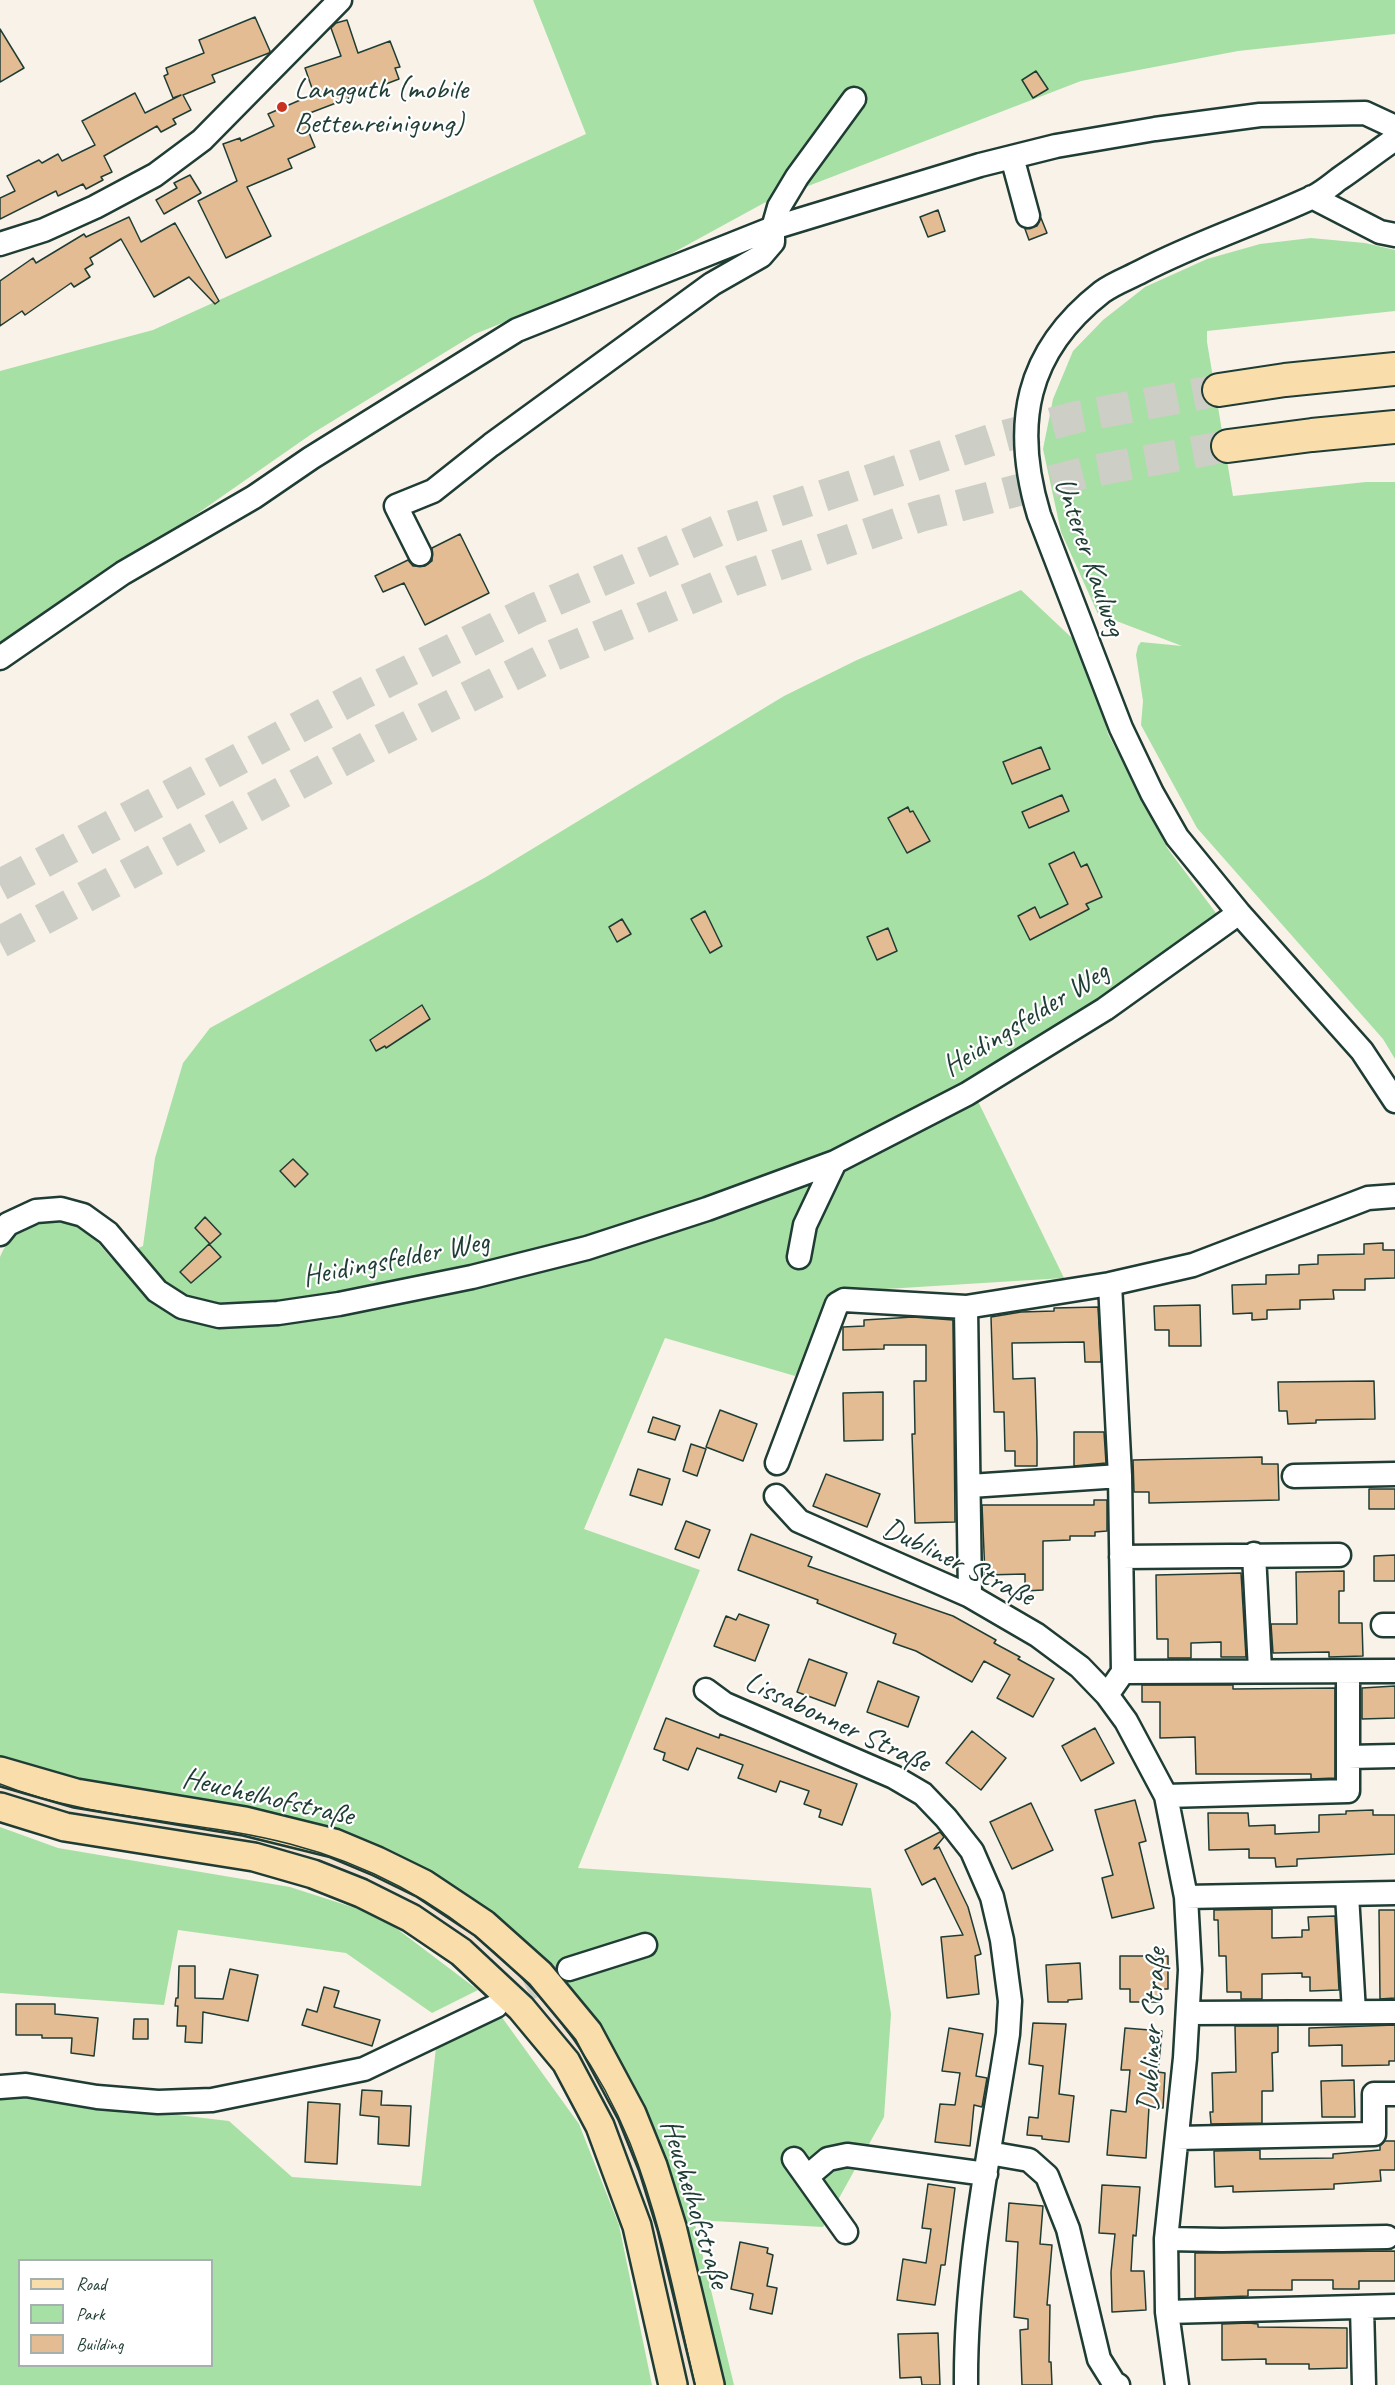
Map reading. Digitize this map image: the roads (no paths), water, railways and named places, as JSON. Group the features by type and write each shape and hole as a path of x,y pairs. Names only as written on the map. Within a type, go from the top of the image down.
{"highway":[{"path":"1219,390 1285,380 1395,369"},
{"path":"1228,446 1395,427"}],"main road":[{"name":"Heuchelhofstraße","path":"0,1771 76,1793 245,1821 334,1843 424,1884 484,1924 540,1974 588,2032 621,2093 653,2166 672,2227 710,2385"},
{"name":"Heuchelhofstraße","path":"0,1807 66,1827 254,1857 313,1874 361,1893 411,1918 461,1952 521,2008 566,2062 600,2126 637,2226 673,2385"}],"street":[{"path":"0,244 64,221 155,175 202,140 340,0"},
{"path":"420,554 396,506 433,491 517,426 702,291 761,256 773,242 773,228 778,207 854,99"},
{"path":"0,658 123,573 254,497 310,458 517,330 773,228 1012,157 1056,146 1155,129 1260,115 1365,113 1395,127"},
{"name":"Unterer Kaulweg","path":"1395,139 1312,197 1178,252 1103,291 1075,317 1055,340 1031,388 1025,423 1029,480 1039,515 1121,728 1152,793 1177,837 1239,913 1362,1052 1395,1101"},
{"path":"1012,157 1028,216"},
{"path":"1312,197 1380,232 1395,235"},
{"name":"Heidingsfelder Weg","path":"0,1234 8,1224 36,1211 61,1209 83,1215 108,1233 157,1291 182,1307 219,1316 278,1313 339,1304 472,1277 587,1248 707,1209 835,1162 967,1094 1095,1016 1239,913"},
{"path":"799,1257 805,1224 835,1162"},
{"path":"777,1462 837,1304 844,1300 966,1307 1110,1284 1193,1265 1368,1198 1395,1197"},
{"path":"1107,1695 1122,1672 1120,1476 1110,1284"},
{"path":"966,1307 970,1596"},
{"path":"1294,1476 1395,1474"},
{"path":"970,1486 1120,1476"},
{"name":"Dubliner Straße","path":"776,1496 799,1521 970,1596 1037,1635 1080,1667 1107,1695 1141,1746 1166,1796 1186,1898 1190,1970 1189,2013 1178,2138 1168,2208 1167,2239 1167,2312 1177,2385"},
{"path":"1254,1554 1260,1670"},
{"path":"1121,1557 1339,1555"},
{"path":"1122,1672 1395,1671"},
{"path":"1166,1796 1348,1791 1348,1672"},
{"name":"Lissabonner Straße","path":"706,1690 725,1704 894,1777 923,1794 972,1851 992,1898 1002,1940 1010,2001 1008,2034 975,2240 967,2313 966,2385"},
{"path":"1348,1757 1395,1756"},
{"path":"1186,1898 1395,1893"},
{"path":"1347,1895 1354,2012"},
{"path":"569,1969 645,1945"},
{"path":"0,2087 26,2085 97,2097 158,2102 212,2100 364,2069 496,2006"},
{"path":"1189,2013 1395,2012"},
{"path":"1178,2138 1374,2134 1374,2094 1395,2094"},
{"path":"846,2232 801,2168 847,2155 987,2164 1029,2160 1047,2176 1068,2229 1099,2359 1114,2383 1118,2385"},
{"path":"1167,2239 1387,2237"},
{"path":"1167,2312 1395,2306"},
{"path":"1362,2307 1364,2385"}],"tunnel":[{"path":"0,885 362,694 532,610 717,531 997,438 1077,417 1219,390"},
{"path":"0,942 381,740 549,657 736,579 920,516 1087,472 1228,446"},
{"path":"498,2005 559,1974"}],"tram line":[{"path":"0,1784 35,1796 107,1813 217,1829 290,1844 346,1862 400,1887 449,1917 495,1953 537,1994 573,2039 604,2089 630,2143 651,2202 695,2385"}],"place":[{"name":"Langguth (mobile Bettenreinigung)","path":"282,107"}]}
